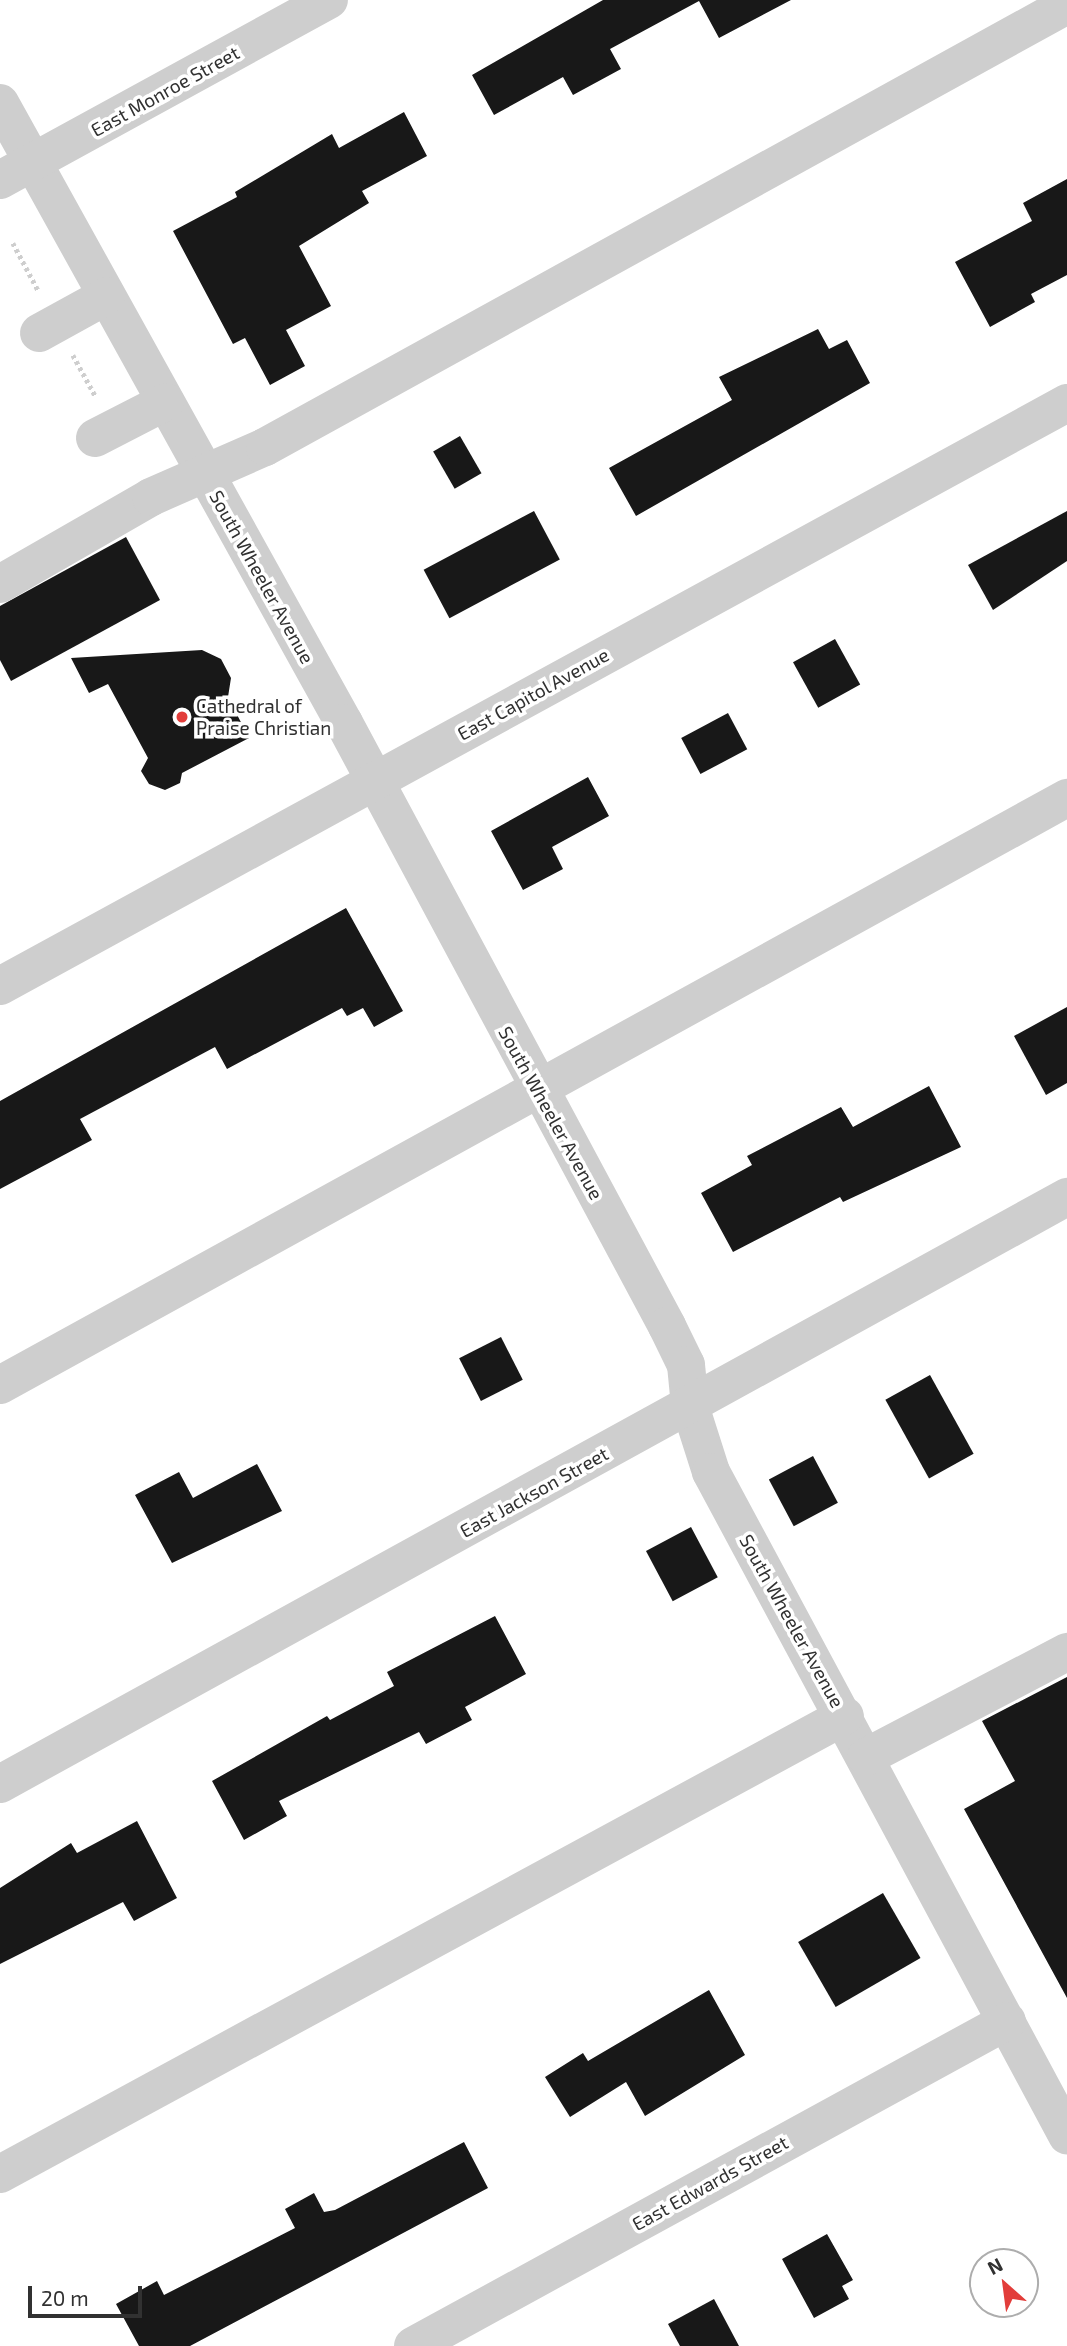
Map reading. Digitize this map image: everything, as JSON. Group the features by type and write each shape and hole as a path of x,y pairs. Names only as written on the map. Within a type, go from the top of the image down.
{"street":[{"name":"East Monroe Street","path":"16,171 329,0"},
{"path":"0,584 151,497 205,475 1067,5"},
{"name":"South Wheeler Avenue","path":"0,103 16,171 106,296 375,780 537,1090 674,1340 686,1365 690,1406 710,1472 845,1716 1067,2136"},
{"path":"47,328 106,296"},
{"path":"104,433 164,402"},
{"name":"East Capitol Avenue","path":"0,986 1067,403"},
{"path":"0,1385 1067,798"},
{"name":"East Jackson Street","path":"0,1784 1067,1197"},
{"path":"866,1757 1067,1653"},
{"path":"0,2174 845,1716"},
{"name":"East Edwards Street","path":"413,2346 1007,2021"}],"path":[{"path":"13,243 47,328 104,433"}],"building":[{"path":"603,0 791,0 719,38 699,1 610,49 621,69 573,95 563,77 494,115 472,75"},
{"path":"404,112 427,156 362,191 369,203 299,246 331,306 286,330 305,366 270,385 245,338 233,344 173,231 237,197 235,192 332,134 339,148"},
{"path":"1067,179 1067,275 1031,294 1035,302 990,327 955,262 1032,221 1023,203"},
{"path":"818,329 829,349 847,340 870,383 636,516 609,468 732,400 719,377"},
{"path":"460,436 482,473 455,489 433,452"},
{"path":"534,511 560,560 449,618 424,570"},
{"path":"1067,511 1067,561 993,610 968,565"},
{"path":"126,537 160,600 11,681 0,660 0,606"},
{"path":"835,639 860,684 818,708 793,662"},
{"name":"Cathedral of Praise Christian","path":"202,650 221,659 231,678 228,697 249,738 182,773 180,783 165,790 149,784 141,771 148,758 108,684 89,693 71,658"},
{"path":"728,713 747,749 700,774 681,738"},
{"path":"588,777 609,816 552,847 563,869 523,890 491,831"},
{"path":"346,908 403,1011 374,1027 363,1008 347,1016 342,1008 227,1069 215,1047 80,1119 92,1140 0,1189 0,1101"},
{"path":"1067,1007 1067,1083 1046,1095 1014,1036"},
{"path":"929,1086 961,1147 843,1202 840,1197 733,1252 701,1193 752,1165 747,1156 841,1107 853,1127"},
{"path":"501,1337 523,1380 481,1401 459,1358"},
{"path":"930,1375 974,1454 929,1478 885,1400"},
{"path":"813,1456 838,1503 794,1526 769,1479"},
{"path":"257,1464 282,1511 172,1563 135,1495 179,1472 193,1498"},
{"path":"691,1527 718,1577 673,1601 646,1551"},
{"path":"495,1616 526,1674 465,1707 472,1720 426,1744 419,1732 279,1801 287,1816 244,1840 212,1781 327,1716 330,1720 394,1686 387,1672"},
{"path":"1067,1677 1067,1998 964,1809 1015,1781 982,1721"},
{"path":"137,1821 177,1898 134,1921 123,1902 0,1964 0,1888 71,1843 77,1853"},
{"path":"883,1893 920,1958 836,2007 798,1942"},
{"path":"709,1990 745,2055 645,2116 626,2082 570,2117 545,2077 583,2053 588,2061"},
{"path":"464,2142 488,2188 190,2346 139,2346 116,2304 157,2281 164,2295 295,2228 285,2209 314,2193 324,2212 335,2210"},
{"path":"827,2234 853,2280 842,2286 849,2299 814,2318 782,2259"},
{"path":"714,2299 739,2346 680,2346 668,2324"}],"place":[{"name":"Cathedral of Praise Christian","path":"182,717"}]}
